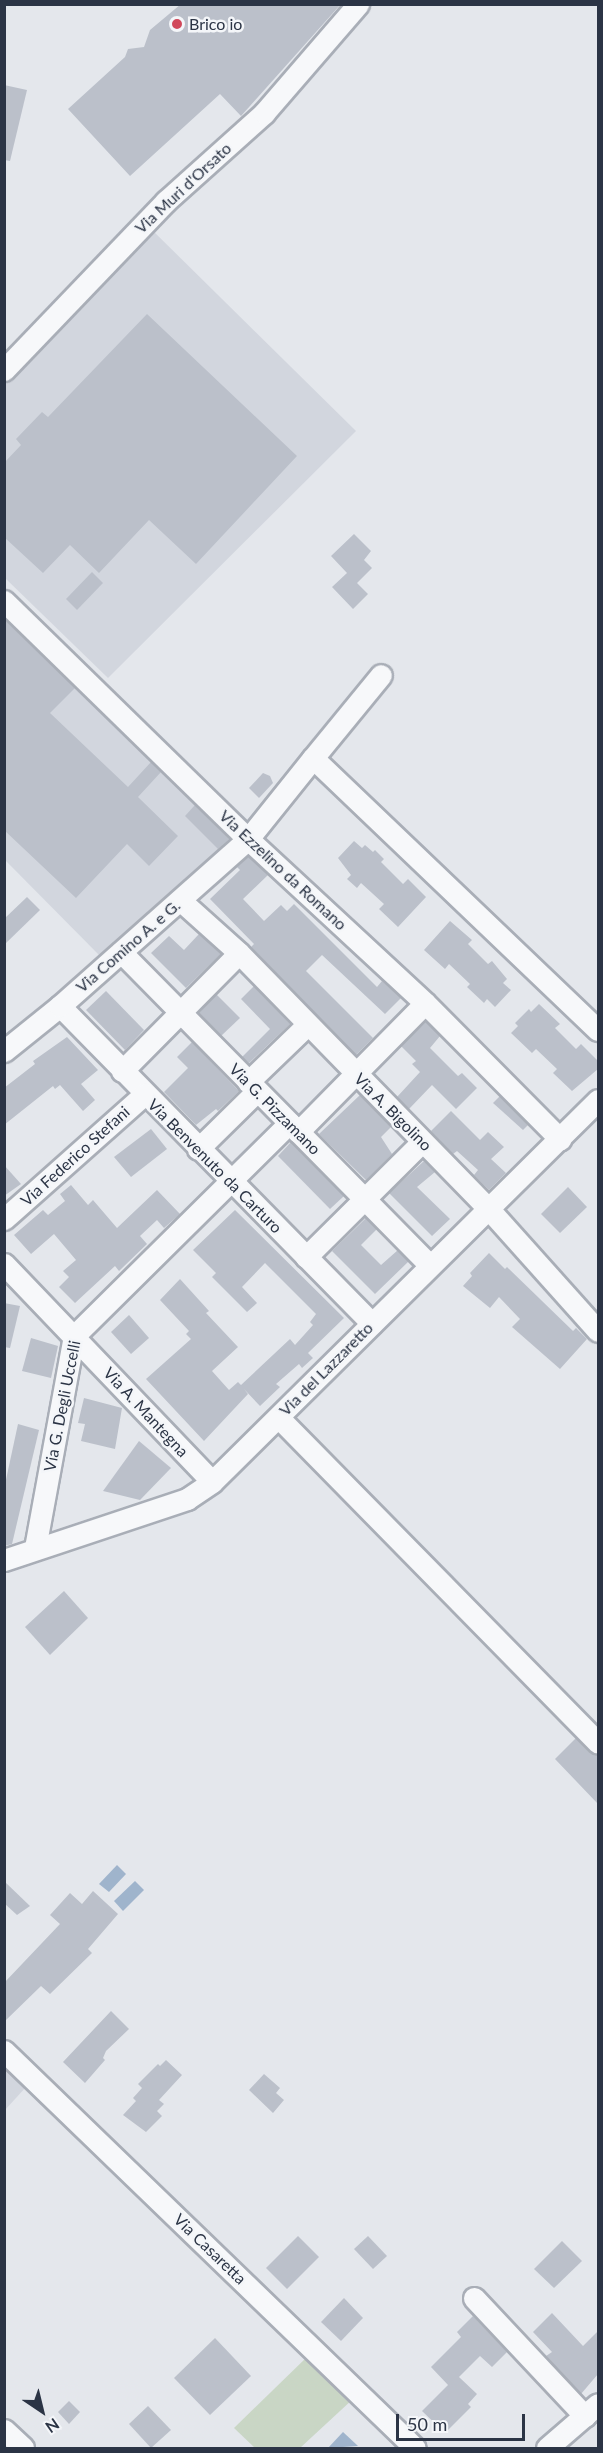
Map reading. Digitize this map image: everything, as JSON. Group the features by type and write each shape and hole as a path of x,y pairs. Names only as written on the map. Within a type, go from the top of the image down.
{"street":[{"name":"Via Muri d'Orsato","path":"4,370 166,201 264,113 358,4"},
{"name":"Via Ezzelino da Romano","path":"4,601 248,839 425,1003 560,1139"},
{"name":"Via Comino A. e G.","path":"4,1051 60,1006 248,839 381,675"},
{"path":"313,758 598,1030"},
{"name":"Via A. Bigolino","path":"180,900 239,953 487,1207 598,1331"},
{"name":"Via G. Pizzamano","path":"121,952 430,1265"},
{"path":"122,1071 239,953"},
{"name":"Via G. Degli Uccelli","path":"35,1548 74,1336 230,1181 355,1074 425,1003"},
{"name":"Via Benvenuto da Carturo","path":"60,1006 372,1324"},
{"path":"198,1149 308,1024"},
{"name":"Via Federico Stefani","path":"4,1219 145,1094"},
{"name":"Via del Lazzaretto","path":"4,1560 187,1499 212,1482 279,1418 487,1207 598,1100"},
{"path":"306,1257 422,1142"},
{"name":"Via A. Mantegna","path":"4,1264 212,1482"},
{"path":"279,1418 598,1743"},
{"name":"Via Casaretta","path":"4,2050 415,2448"},
{"path":"474,2298 592,2410 547,2448"},
{"path":"4,2430 23,2448"}],"shaded area":[{"path":"148,226 356,431 108,678 5,578 4,379"},
{"path":"4,612 239,836 103,959 5,860"},
{"path":"4,2066 26,2087 5,2110 4,2110"}],"green space":[{"path":"308,2356 353,2399 300,2448 255,2448 234,2428"}],"water":[{"path":"117,1865 126,1874 109,1892 99,1884"},
{"path":"135,1881 144,1890 123,1911 114,1901"},
{"path":"343,2432 358,2446 328,2448"}],"building":[{"path":"181,4 341,4 241,116 220,94 130,176 68,109 125,57 128,49 144,47 150,30"},
{"path":"4,85 27,90 10,161 4,160"},
{"path":"147,314 297,456 196,564 149,520 99,573 70,545 43,573 4,537 4,463 21,445 16,439 42,412 48,417"},
{"path":"354,534 371,551 364,560 372,568 357,583 368,594 353,609 332,587 347,573 331,556"},
{"path":"92,572 103,583 77,610 66,599"},
{"path":"4,619 75,688 50,713 128,787 151,762 161,772 138,797 178,836 149,866 127,844 76,898 4,830"},
{"path":"263,773 270,776 273,783 259,798 249,788"},
{"path":"195,805 229,839 218,849 185,816"},
{"path":"354,841 362,848 365,845 373,852 375,850 384,859 381,862 403,884 408,879 426,897 398,927 379,909 384,904 361,883 357,888 347,879 351,875 338,858"},
{"path":"248,856 268,875 243,899 264,921 281,905 287,911 294,904 377,987 382,981 401,998 385,1014 322,955 306,971 373,1038 356,1055 251,947 254,944 210,899 240,870 236,866"},
{"path":"27,897 40,910 4,945 4,919"},
{"path":"450,921 472,940 468,944 488,964 492,961 507,979 503,983 511,990 495,1007 487,999 484,1003 467,987 470,984 449,964 445,969 424,950"},
{"path":"199,934 221,954 186,988 151,953 169,936 184,950"},
{"path":"254,986 290,1024 249,1063 242,1057 270,1029 241,999"},
{"path":"106,991 144,1030 125,1050 86,1010"},
{"path":"216,994 240,1018 221,1036 199,1013"},
{"path":"539,1004 560,1024 555,1028 576,1049 581,1044 598,1061 598,1069 572,1091 553,1073 557,1069 536,1049 532,1053 511,1033 518,1026 515,1023 529,1009 531,1012"},
{"path":"426,1022 440,1036 430,1048 458,1076 462,1073 477,1088 456,1109 432,1085 409,1109 397,1097 420,1072 412,1064 416,1061 401,1046"},
{"path":"67,1037 98,1070 81,1084 95,1100 83,1111 60,1085 55,1089 53,1086 4,1125 4,1088 35,1064 33,1061"},
{"path":"192,1042 239,1091 218,1111 216,1109 196,1125 164,1092 188,1068 177,1057"},
{"path":"360,1095 391,1127 381,1137 392,1154 366,1180 319,1134"},
{"path":"500,1096 528,1125 523,1130 493,1103"},
{"path":"451,1111 480,1140 488,1132 504,1147 491,1159 506,1173 489,1190 474,1175 478,1170 457,1151 453,1154 431,1131"},
{"path":"151,1129 167,1149 131,1177 114,1157"},
{"path":"291,1142 344,1196 330,1209 278,1156"},
{"path":"424,1161 435,1172 417,1187 450,1219 432,1236 389,1193"},
{"path":"4,1165 21,1184 4,1196"},
{"path":"71,1185 88,1205 93,1200 117,1228 157,1190 180,1214 164,1228 157,1220 140,1236 147,1244 119,1271 115,1266 75,1303 59,1287 69,1277 63,1271 76,1260 54,1234 31,1254 14,1235 43,1210 48,1215 65,1201 60,1194"},
{"path":"568,1187 587,1207 560,1233 541,1214"},
{"path":"235,1210 344,1318 308,1353 313,1358 302,1368 299,1364 276,1384 280,1387 260,1406 244,1389 248,1394 204,1441 146,1379 191,1339 186,1334 189,1331 160,1300 180,1279 209,1311 206,1313 238,1347 212,1371 229,1390 238,1382 241,1385 290,1339 295,1345 313,1325 310,1322 316,1314 265,1263 242,1287 257,1303 247,1312 212,1277 216,1273 193,1250"},
{"path":"366,1218 377,1229 361,1245 381,1265 398,1250 409,1261 375,1294 332,1251"},
{"path":"489,1253 505,1269 507,1267 573,1331 576,1328 587,1339 560,1369 512,1327 520,1319 499,1297 490,1308 463,1286 472,1276 470,1273"},
{"path":"4,1303 20,1306 10,1348 4,1347"},
{"path":"129,1315 149,1338 131,1354 111,1332"},
{"path":"31,1338 58,1346 51,1378 22,1371"},
{"path":"84,1398 122,1408 115,1449 81,1441 85,1424 78,1423"},
{"path":"18,1424 39,1430 12,1544 4,1546 4,1489"},
{"path":"139,1441 171,1468 140,1500 103,1491"},
{"path":"64,1591 88,1618 50,1655 25,1627"},
{"path":"576,1738 589,1752 598,1755 598,1804 555,1759"},
{"path":"4,1881 30,1906 17,1915 4,1903"},
{"path":"93,1891 118,1914 88,1949 92,1953 50,1994 41,1986 4,2022 4,1983 60,1924 50,1915 70,1893 82,1904"},
{"path":"111,2011 129,2029 106,2051 103,2058 105,2060 85,2083 63,2062"},
{"path":"166,2060 182,2075 159,2100 164,2104 157,2111 162,2116 146,2132 123,2115 136,2101 133,2098 142,2088 138,2084 158,2064 160,2066"},
{"path":"264,2074 280,2088 276,2093 284,2100 273,2113 249,2090"},
{"path":"298,2236 319,2257 287,2289 266,2268"},
{"path":"368,2236 387,2256 373,2269 354,2249"},
{"path":"562,2241 582,2261 554,2288 534,2269"},
{"path":"344,2298 363,2318 341,2341 321,2322"},
{"path":"552,2313 583,2346 598,2331 598,2374 581,2394 546,2356 552,2352 533,2332"},
{"path":"473,2316 507,2352 492,2367 480,2356 459,2377 477,2394 468,2404 471,2407 445,2433 422,2411 448,2385 431,2367 461,2337 457,2332"},
{"path":"215,2338 251,2376 210,2415 174,2378"},
{"path":"69,2401 80,2412 69,2424 58,2412"},
{"path":"148,2406 171,2430 151,2448 129,2424"}],"place":[{"name":"Brico io","path":"177,24"}]}
